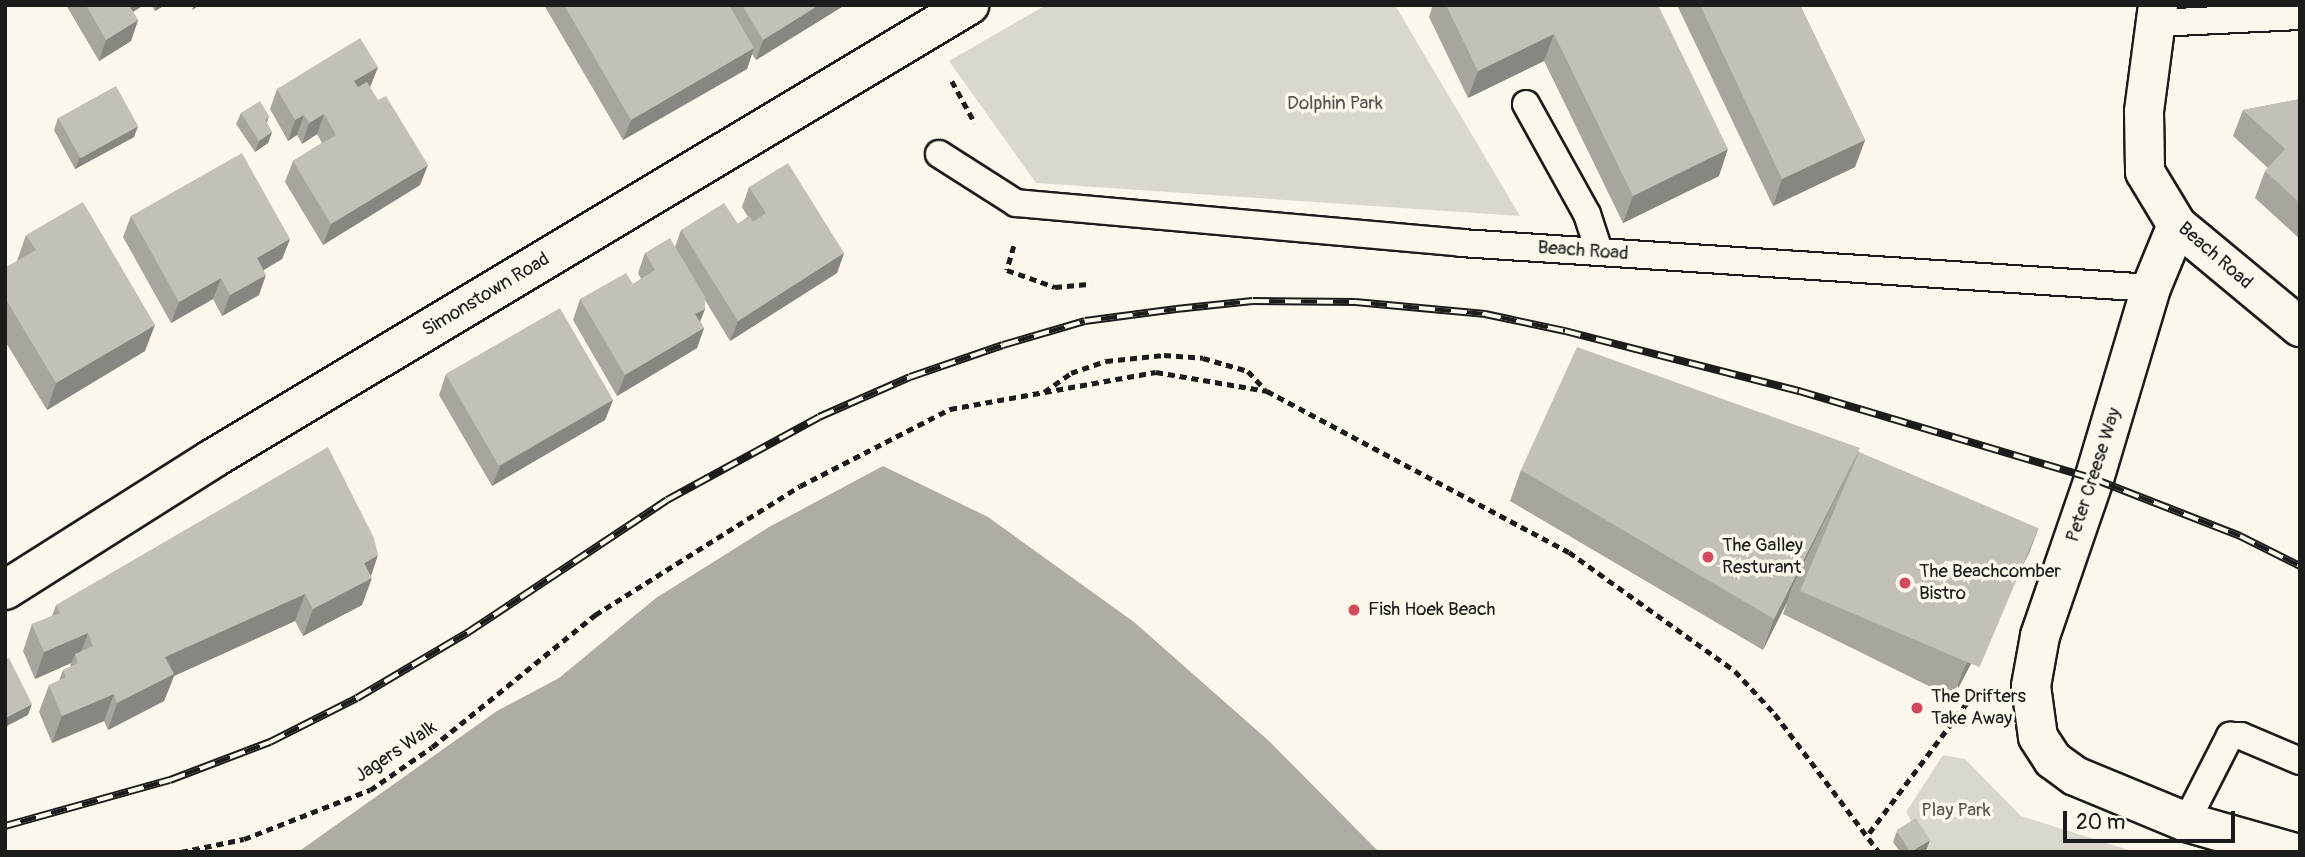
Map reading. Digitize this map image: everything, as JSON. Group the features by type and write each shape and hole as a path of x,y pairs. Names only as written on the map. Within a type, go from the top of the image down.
{"street":[{"name":"Simonstown Road","path":"5,590 212,459 969,5"},
{"name":"Beach Road","path":"2157,14 2144,112 2145,172 2177,225 2300,327"},
{"name":"Peter Creese Way","path":"2177,225 2151,288 2094,479 2040,636 2031,686 2038,737 2053,760 2075,776 2186,822 2291,852"}],"lane":[{"path":"2157,14 2300,16"},
{"path":"1527,104 1587,214 1599,253"},
{"name":"Beach Road","path":"939,154 1016,203 1599,253 2151,288"},
{"path":"2186,822 2230,736 2241,736 2300,761"}],"path":[{"path":"1007,271 1055,287 1091,284"},
{"path":"1043,393 1071,373 1106,361 1164,355 1203,358 1248,371 1267,391 1569,552 1681,629 1735,671 1775,714 1869,833 1879,852"},
{"name":"Jagers Walk","path":"180,852 268,832 370,790 432,747 595,615 800,486 950,409 1156,372 1267,391"},
{"path":"1869,833 1972,696"}],"green space":[{"name":"Dolphin Park","path":"1046,5 1395,5 1520,216 1036,183 949,61"},
{"name":"Play Park","path":"1943,755 1965,759 2021,816 2135,852 1929,852 1906,812"}],"shaded area":[{"path":"883,466 988,517 1134,622 1269,741 1379,852 298,852 497,711 559,678 656,598 769,527"}],"building":[{"path":"86,5 129,5 138,20 106,40"},
{"path":"564,5 729,5 754,48 631,120"},
{"path":"742,5 819,5 763,40"},
{"path":"1446,5 1658,5 1728,149 1633,196 1554,34 1478,71"},
{"path":"1700,5 1800,5 1865,140 1782,179"},
{"path":"360,38 378,67 354,81 358,87 367,82 378,100 386,96 428,165 331,224 293,161 336,135 324,114 309,123 304,115 295,120 277,89"},
{"path":"116,86 138,126 81,158 58,118"},
{"path":"2300,99 2300,203 2265,171 2285,149 2243,110"},
{"path":"260,101 269,116 265,120 272,132 259,141 241,113"},
{"path":"242,153 290,239 257,258 266,275 230,295 221,278 179,302 131,216"},
{"path":"788,163 844,253 738,321 681,230 724,203 738,224 750,217 753,222 766,213 749,187"},
{"path":"83,202 155,325 56,383 5,298 5,268 36,250 26,235"},
{"path":"670,238 705,297 705,309 695,314 704,328 625,375 580,299 626,273 633,284 655,270 645,253"},
{"path":"560,308 613,400 499,466 446,374"},
{"name":"The Galley Resturant","path":"1577,347 1860,448 1774,619 1521,470"},
{"path":"328,447 374,538 378,555 364,563 372,578 313,609 305,594 165,657 174,674 117,703 114,694 62,716 49,685 66,677 63,670 78,663 75,654 93,646 88,633 44,652 32,624 60,613 56,605"},
{"name":"The Beachcomber Bistro","path":"1859,452 2038,528 1979,667 1800,591"},
{"path":"9,658 32,704 5,718 5,660"},
{"path":"1916,818 1930,840 1910,852 1896,830"}],"railway":[{"path":"5,826 170,780 270,742 357,698 467,633 667,500 819,417 910,377 1003,345 1085,321 1176,309 1253,301 1355,302 1485,314 1565,331 1799,391 2094,479 2240,536 2300,566"}],"place":[{"name":"The Galley Resturant","path":"1708,557"},
{"name":"The Beachcomber Bistro","path":"1905,583"},
{"name":"Fish Hoek Beach","path":"1354,610"},
{"name":"The Drifters Take Away","path":"1917,708"}]}
